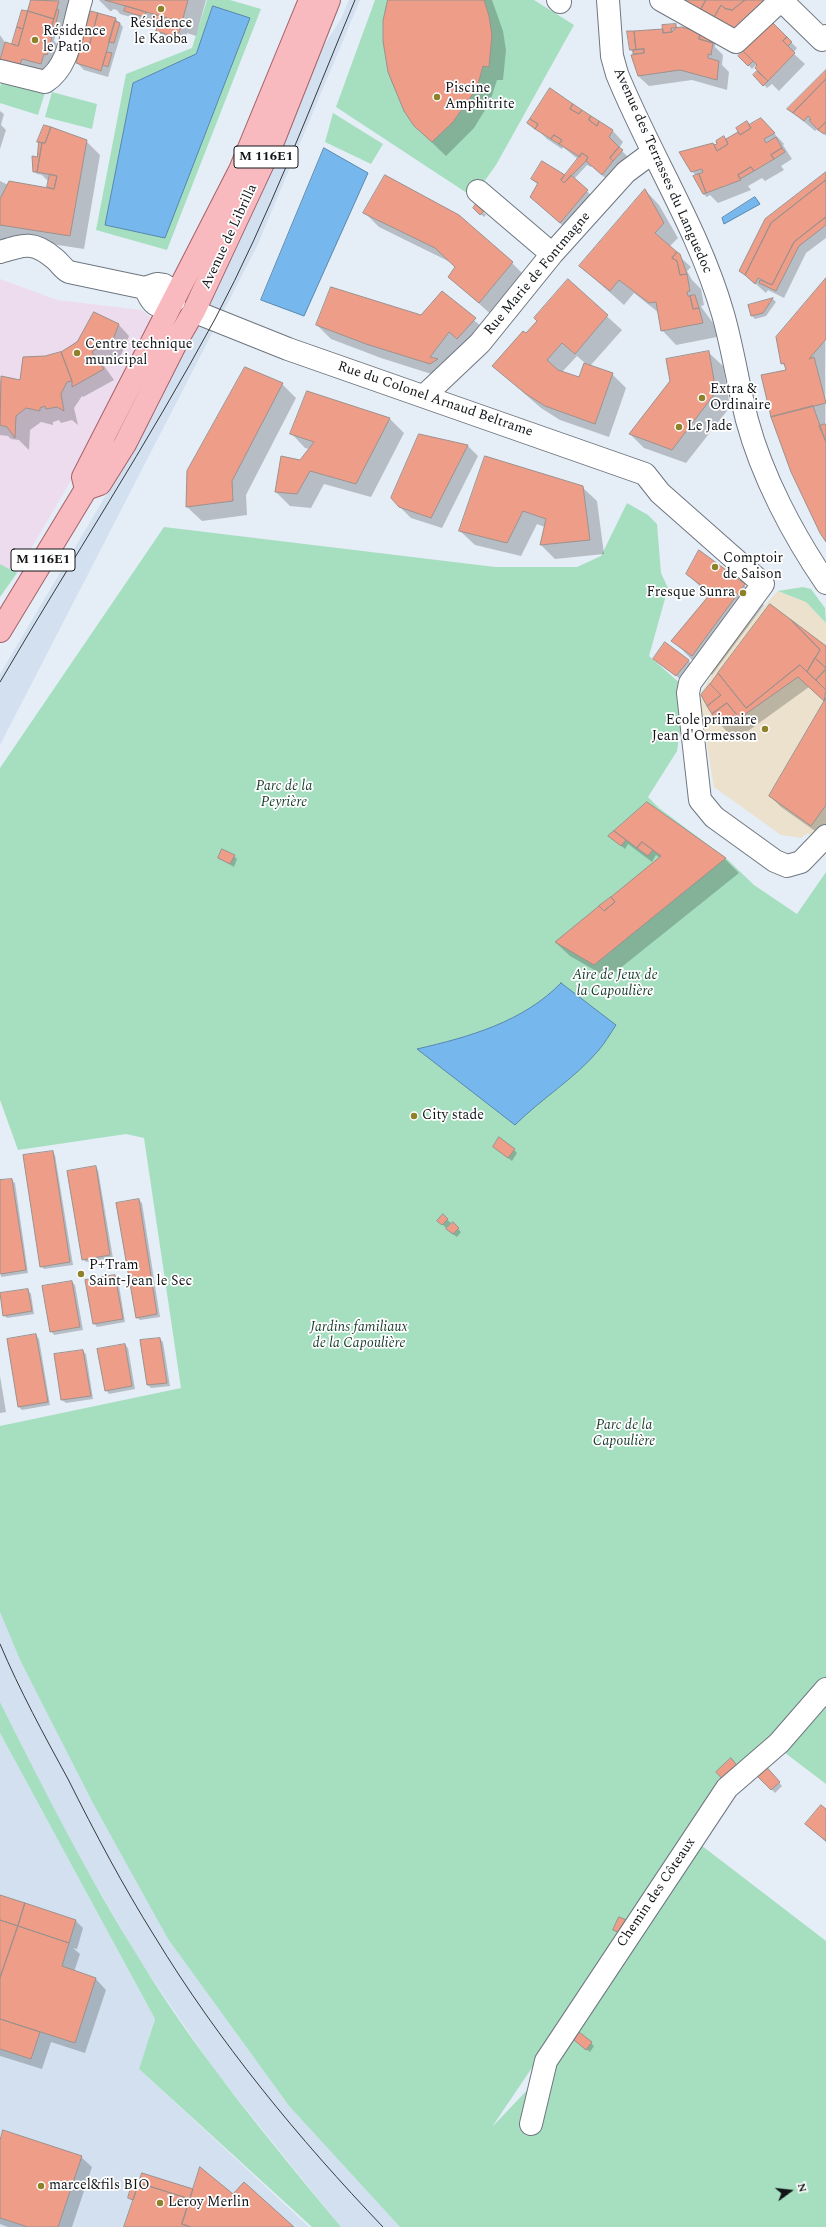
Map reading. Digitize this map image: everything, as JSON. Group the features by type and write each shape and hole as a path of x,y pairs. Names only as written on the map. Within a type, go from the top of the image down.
{"main road":[{"name":"Avenue de Librilla","path":"0,631 86,489 100,484 125,444 188,307 240,170 310,0"},
{"name":"Avenue de Librilla","path":"125,444 131,413 256,181 329,0"},
{"name":"M 116E1","path":"309,49 336,14 344,0"},
{"name":"Avenue de Librilla","path":"86,489 83,477 188,307"}],"street":[{"path":"0,71 45,82 55,76 64,64 81,0"},
{"name":"Avenue des Terrasses du Languedoc","path":"608,0 612,56 617,74 700,249 723,314 748,421 775,493 796,534 826,583"},
{"path":"661,0 736,42 781,0 822,40 826,36"},
{"name":"Rue Marie de Fontmagne","path":"424,396 480,343 552,254 626,172 653,152"},
{"path":"478,191 552,254"},
{"path":"0,252 25,245 36,246 57,260 63,269 69,272 145,288 150,299 157,306 188,307"},
{"name":"Rue du Colonel Arnaud Beltrame","path":"188,307 288,349 645,474 660,494 764,584 690,683 689,708 700,800 714,817 775,861 787,866 801,862 826,836"},
{"name":"Chemin des Côteaux","path":"531,2124 546,2060 727,1788 779,1743 826,1689"}],"shaded area":[{"path":"349,0 360,0 257,246 0,745 0,674 157,409 236,236 302,80 341,19"},
{"path":"0,279 57,300 142,310 155,321 84,458 17,573 0,564"},
{"name":"Ecole primaire Jean d'Ormesson","path":"778,591 806,602 826,623 826,825 815,839 808,833 801,838 781,835 714,787 699,697 727,647"},
{"path":"0,1612 20,1660 168,1939 289,2106 400,2227 341,2227 216,2072 140,1961 63,1828 0,1702"},
{"path":"0,1733 155,2019 139,2069 309,2227 0,2227"}],"green space":[{"path":"207,0 230,0 261,9 167,250 96,230 126,74 192,48"},
{"name":"Piscine Amphitrite","path":"375,0 534,0 574,25 496,165 473,197 336,107"},
{"path":"3,78 46,89 38,115 0,103 0,87"},
{"path":"52,92 97,104 92,129 45,117"},
{"path":"333,113 383,144 371,164 325,142"},
{"path":"627,503 648,515 657,524 661,573 668,588 649,656 681,684 683,713 677,751 648,797 659,808 727,859 754,885 797,914 826,872 826,1680 633,1918 492,2127 554,2062 697,1842 826,1941 826,2227 400,2227 289,2106 168,1939 94,1805 20,1660 0,1612 0,1426 181,1388 144,1138 126,1134 18,1150 0,1100 0,768 164,527 495,567 577,567 601,556"},
{"path":"0,564 17,573 0,597"},
{"path":"803,587 811,589 825,608 826,623 806,602 778,591"},
{"path":"826,1701 826,1784 780,1749"},
{"path":"0,1702 84,1865 121,1929 162,1995 210,2064 341,2227 312,2227 139,2069 155,2019 0,1733"}],"water":[{"path":"213,6 250,18 165,238 105,225 133,83 196,54"},
{"path":"324,148 368,173 304,316 261,300"},
{"path":"755,197 760,204 724,224 722,218"},
{"path":"561,983 616,1025 603,1045 579,1071 515,1125 417,1049 475,1033 512,1018 546,997"}],"building":[{"name":"Résidence le Patio","path":"31,0 59,1 54,19 28,11"},
{"name":"Résidence le Kaoba","path":"105,0 188,0 182,22"},
{"name":"Piscine Amphitrite","path":"388,0 484,0 489,16 492,35 489,67 483,66 477,88 453,122 432,142 414,126 404,111 388,72 383,41 383,21"},
{"path":"686,0 706,0 700,11 685,2"},
{"path":"706,0 745,0 732,10 726,9 721,5 713,19 700,11"},
{"path":"745,0 766,0 736,31 713,19 721,5 724,8 732,10"},
{"path":"126,6 146,12 144,17 124,11"},
{"path":"57,9 59,10 55,27 52,26"},
{"path":"22,10 28,11 23,29 17,27"},
{"name":"Résidence le Patio","path":"28,11 54,19 52,26 46,24 43,35 52,37 47,55 44,54 41,64 22,59 20,65 0,60 5,42 18,46"},
{"path":"91,11 98,13 89,46 81,44"},
{"path":"98,13 116,18 101,71 76,63 81,44 89,46"},
{"path":"153,14 182,22 179,33 174,31 172,36 156,31 157,26 150,24"},
{"path":"769,19 787,37 783,41 795,53 768,81 755,68 757,65 743,51 761,33"},
{"path":"115,21 120,23 114,43 109,42"},
{"path":"46,24 49,25 46,36 43,35"},
{"path":"676,24 676,28 671,28 672,32 663,33 662,25"},
{"path":"17,27 23,29 18,46 12,44"},
{"path":"682,27 701,33 699,39 713,43 711,55 708,54 708,58 719,61 717,80 680,70 638,76 631,55 644,53 644,49 636,50 634,31 663,29 663,33 672,32 676,28"},
{"path":"627,31 634,31 636,50 630,50"},
{"path":"701,33 713,36 713,43 699,39"},
{"path":"787,37 792,42 788,46 783,41"},
{"path":"644,49 644,53 633,54 633,50"},
{"path":"743,51 753,61 748,66 738,56"},
{"path":"107,52 112,53 108,67 103,65"},
{"path":"826,70 826,79 793,113 787,109"},
{"path":"757,71 768,81 763,86 753,75"},
{"path":"826,79 826,122 818,130 809,120 811,119 808,116 804,121 793,113"},
{"path":"550,88 573,104 570,109 579,114 582,110 591,116 589,120 597,126 599,121 613,130 609,137 619,147 610,158 613,161 602,175 586,161 588,157 582,153 580,157 559,144 562,140 554,135 551,139 535,129 538,124 530,119"},
{"path":"573,104 582,110 579,114 570,109"},
{"path":"591,116 599,121 597,126 589,120"},
{"path":"761,118 775,133 764,139 766,143 776,137 782,148 771,155 774,159 754,171 751,167 738,175 741,180 706,193 699,174 703,172 702,169 691,172 679,152 713,143 717,151 728,144 726,139 738,132 740,135 751,128 749,125"},
{"path":"530,119 538,124 535,129 527,123"},
{"path":"747,121 751,128 740,135 736,128"},
{"path":"826,122 826,132 824,134 818,130"},
{"path":"44,125 51,127 45,143 37,142"},
{"path":"51,127 87,140 70,236 0,225 0,199 9,181 54,189 57,176 37,172 42,143 45,143"},
{"path":"554,135 562,140 559,144 551,139"},
{"path":"724,136 728,144 717,151 714,145 717,144 716,141"},
{"path":"39,142 42,143 37,172 33,172 32,156 37,157"},
{"path":"619,147 623,150 613,161 610,158"},
{"path":"782,148 785,152 774,159 771,155"},
{"path":"582,153 588,157 586,161 564,183 561,180"},
{"path":"542,161 565,175 561,180 564,183 571,175 588,190 560,223 530,197 538,183 531,179"},
{"path":"751,167 754,171 740,179 738,175"},
{"path":"826,172 826,180 771,223 745,275 739,271 765,219"},
{"path":"50,174 57,176 54,189 47,187"},
{"path":"699,174 706,193 703,194 693,176"},
{"path":"385,175 459,215 513,262 479,303 448,277 455,267 435,248 363,213"},
{"path":"826,180 826,217 794,242 772,285 758,278 755,284 745,275 771,223"},
{"path":"645,189 664,223 655,233 677,252 672,258 677,261 680,275 687,274 690,291 687,292 688,296 690,296 693,309 699,308 703,323 661,331 656,302 649,303 619,280 610,291 579,266"},
{"path":"476,204 484,211 480,215 473,208"},
{"path":"826,217 826,225 799,246 776,291 759,283 760,280 772,285 794,242"},
{"path":"677,252 680,254 687,274 680,275 677,261 672,258"},
{"path":"826,278 826,339 809,359 814,357 826,403 771,417 761,375 786,370 784,363 781,364 776,337"},
{"path":"568,279 608,315 575,354 562,343 547,360 558,370 579,377 584,363 613,373 595,424 545,406 526,394 492,366 523,331 526,333 537,321 534,318"},
{"path":"331,287 421,315 442,291 476,318 457,339 449,332 430,357 438,359 430,364 366,344 316,325"},
{"path":"695,295 699,308 693,309 690,296"},
{"path":"773,298 763,313 751,316 748,305"},
{"path":"94,312 119,324 109,350 100,346 92,352 104,369 72,387 72,381 61,352 77,342"},
{"path":"709,351 716,392 672,450 629,434 670,381 666,359"},
{"name":"Centre technique municipal","path":"61,352 72,381 67,382 61,394 64,411 57,407 46,409 45,406 40,408 40,411 26,408 16,416 15,438 7,427 0,425 1,376 20,380 23,357 45,356"},
{"path":"245,367 283,383 232,481 233,501 186,507 187,471"},
{"path":"307,391 390,418 356,484 310,471 297,494 275,492 281,456 300,460 314,442 290,434"},
{"path":"813,406 826,442 826,542 820,533 791,472 771,417"},
{"path":"826,425 826,442 819,426"},
{"path":"419,434 468,445 431,518 399,507 391,498"},
{"path":"485,456 583,486 590,540 540,545 546,519 523,511 507,543 459,531"},
{"path":"699,550 745,584 692,656 671,641 711,593 686,574"},
{"path":"770,604 790,619 820,650 807,672 800,665 746,708 718,673"},
{"path":"790,619 826,646 826,668 815,658 820,650"},
{"path":"665,642 689,660 676,676 653,659"},
{"path":"815,658 826,668 816,680 807,672"},
{"path":"800,665 826,690 824,701 798,677 737,720 728,722 737,715 727,703 712,714 707,706 721,695 710,684 718,673 746,708"},
{"path":"826,670 826,690 816,680"},
{"path":"710,684 721,695 707,706 701,695"},
{"path":"826,698 826,805 811,826 769,796"},
{"path":"727,703 737,715 728,722 719,725 712,714"},
{"path":"647,802 726,858 594,965 555,942 599,906 604,911 615,902 611,897 661,856 642,842 637,848 614,831"},
{"path":"614,831 626,840 621,846 608,836"},
{"path":"642,842 653,850 648,856 637,848"},
{"path":"222,849 235,855 230,864 218,858"},
{"path":"611,897 615,902 604,911 599,906"},
{"path":"499,1137 515,1149 508,1158 493,1147"},
{"path":"53,1151 70,1262 40,1267 23,1155"},
{"path":"96,1166 110,1255 82,1260 67,1171"},
{"path":"12,1179 26,1270 0,1274 0,1180"},
{"path":"139,1199 157,1314 136,1318 116,1203"},
{"path":"443,1214 448,1219 442,1225 437,1221"},
{"path":"453,1222 459,1228 453,1234 446,1229"},
{"path":"115,1275 123,1319 93,1324 85,1280"},
{"path":"72,1281 80,1327 50,1332 42,1286"},
{"path":"28,1289 32,1311 3,1316 0,1293"},
{"path":"36,1334 48,1402 18,1407 7,1339"},
{"path":"160,1338 167,1383 147,1385 140,1340"},
{"path":"125,1344 132,1386 105,1391 97,1349"},
{"path":"83,1350 91,1396 61,1400 54,1354"},
{"path":"731,1758 739,1768 724,1781 716,1772"},
{"path":"763,1763 780,1782 771,1790 753,1772"},
{"path":"821,1805 826,1809 826,1841 805,1824"},
{"path":"0,1895 25,1903 18,1926 0,1920"},
{"path":"25,1903 76,1920 69,1943 18,1926"},
{"path":"619,1917 629,1921 623,1934 613,1930"},
{"path":"0,1920 18,1926 0,1978"},
{"path":"18,1926 69,1943 62,1966 96,1978 75,2043 0,2019 0,1978"},
{"path":"0,2019 40,2032 31,2059 0,2049"},
{"path":"579,2032 592,2042 586,2050 574,2040"},
{"path":"3,2130 82,2156 58,2227 28,2227 0,2218 0,2141"},
{"path":"200,2167 233,2194 244,2182 294,2227 191,2227 182,2224"},
{"path":"142,2173 193,2189 190,2199 139,2183"},
{"path":"133,2181 139,2183 133,2200 128,2198"},
{"name":"Leroy Merlin","path":"139,2183 190,2199 182,2224 191,2227 124,2227"}],"tram line":[{"path":"0,682 163,411 215,319 235,280 271,201 355,0"},
{"path":"0,1644 32,1713 88,1819 143,1918 180,1976 233,2051 290,2124 383,2227"}],"place":[{"name":"Résidence le Kaoba","path":"161,9"},
{"name":"Résidence le Patio","path":"35,40"},
{"name":"Piscine Amphitrite","path":"437,97"},
{"name":"Centre technique municipal","path":"77,353"},
{"name":"Extra & Ordinaire","path":"702,398"},
{"name":"Le Jade","path":"679,427"},
{"name":"Comptoir de Saison","path":"715,567"},
{"name":"Fresque Sunra","path":"743,593"},
{"name":"Ecole primaire Jean d'Ormesson","path":"765,729"},
{"name":"City stade","path":"414,1116"},
{"name":"P+Tram Saint-Jean le Sec","path":"81,1274"},
{"name":"marcel&fils BIO","path":"41,2186"},
{"name":"Leroy Merlin","path":"160,2203"}],"park label":[{"name":"Parc de la Peyrière","path":"284,796"},
{"name":"Aire de Jeux de la Capoulière","path":"615,984"},
{"name":"Jardins familiaux de la Capoulière","path":"359,1336"},
{"name":"Parc de la Capoulière","path":"624,1434"}]}
